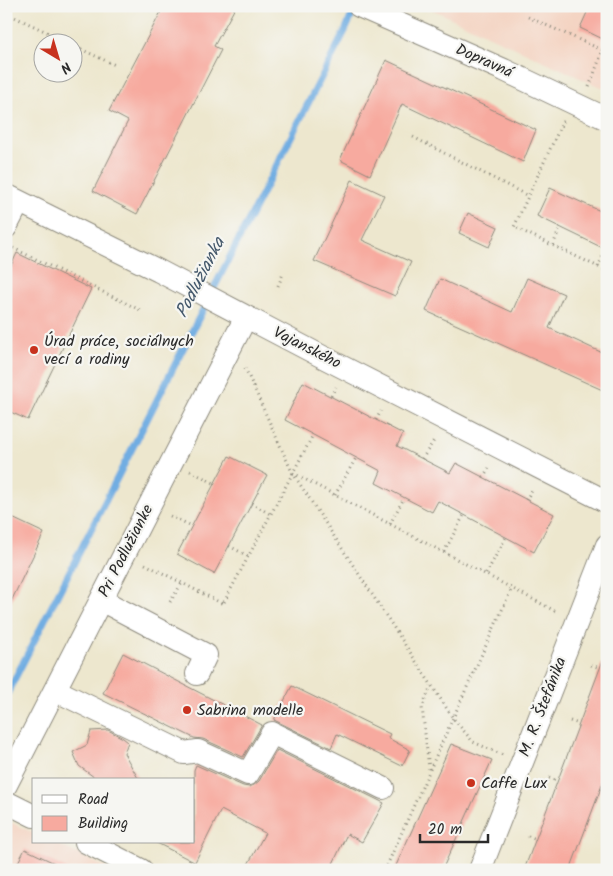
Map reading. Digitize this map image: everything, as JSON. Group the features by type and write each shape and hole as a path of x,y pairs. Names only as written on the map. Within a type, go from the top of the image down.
{"street":[{"name":"Dopravná","path":"367,10 504,70 607,119"},
{"path":"6,227 13,198"},
{"name":"Vajanského","path":"13,198 185,284 607,502"},
{"name":"Pri Podlužianke","path":"6,785 101,600 237,312"},
{"name":"M. R. Štefánika","path":"480,870 607,545"},
{"path":"101,600 206,655 197,674"},
{"path":"55,690 184,753 198,751 248,774 272,733 383,788"},
{"path":"6,802 32,815"},
{"path":"90,844 141,870"}],"path":[{"path":"6,13 47,32"},
{"path":"528,17 605,51 590,87"},
{"path":"82,50 115,65"},
{"path":"563,120 514,227 607,271"},
{"path":"412,137 528,196"},
{"path":"553,245 560,228"},
{"path":"598,267 606,249"},
{"path":"17,250 140,310"},
{"path":"278,286 283,274"},
{"path":"242,360 292,472 453,718 472,742 503,755"},
{"path":"422,459 439,432"},
{"path":"142,563 223,604 313,435"},
{"path":"335,495 356,458"},
{"path":"189,470 214,483"},
{"path":"292,472 564,615"},
{"path":"526,500 536,483"},
{"path":"390,524 404,498"},
{"path":"252,503 270,514"},
{"path":"167,514 192,526"},
{"path":"444,552 464,515"},
{"path":"486,574 506,537"},
{"path":"229,546 248,556"},
{"path":"170,602 182,583"},
{"path":"385,870 512,588"},
{"path":"592,665 600,668"},
{"path":"429,770 422,707 432,685"},
{"path":"570,721 579,724"},
{"path":"549,778 558,781"},
{"path":"528,836 536,839"}],"shaded area":[{"path":"425,6 607,6 607,89 591,83"},
{"path":"8,821 32,832 32,844 57,844 111,870 6,870 6,824"}],"building":[{"path":"164,6 236,6 214,46 221,50 137,214 93,191 128,121 109,111"},
{"path":"590,6 607,6 607,41 580,28"},
{"path":"386,60 536,130 523,162 402,104 370,175 340,160"},
{"path":"352,180 384,195 362,240 411,262 395,296 314,261"},
{"path":"550,188 607,214 607,250 537,216"},
{"path":"468,213 498,227 489,247 459,233"},
{"name":"Úrad práce, sociálnych vecí a rodiny","path":"17,253 91,289 28,420 6,410 6,276"},
{"path":"527,278 564,294 549,328 607,355 607,392 426,311 440,279 512,312"},
{"path":"303,382 403,434 397,446 450,473 456,463 554,514 534,552 438,501 432,512 376,483 381,471 285,420"},
{"path":"229,456 267,475 214,574 177,554"},
{"path":"6,515 44,533 6,612"},
{"name":"Sabrina modelle","path":"123,653 262,725 243,757 203,739 194,738 103,693"},
{"path":"605,655 607,655 607,772 570,870 524,870"},
{"path":"292,686 390,734 388,738 410,750 402,766 337,734 331,748 274,720"},
{"path":"108,730 128,742 124,753 138,778 95,778 79,766 73,752 87,745 91,731"},
{"path":"451,744 492,760 442,870 394,870"},
{"path":"277,750 384,803 362,842 347,834 330,870 245,870 265,833 221,810 194,864 194,862 159,844 195,844 194,770 196,765 243,786 249,787 259,781"},
{"path":"25,849 69,870 14,870"}],"waterway":[{"name":"Podlužianka","path":"6,696 355,8"}],"place":[{"name":"Úrad práce, sociálnych vecí a rodiny","path":"34,350"},
{"name":"Sabrina modelle","path":"187,710"},
{"name":"Caffe Lux","path":"471,783"}]}
